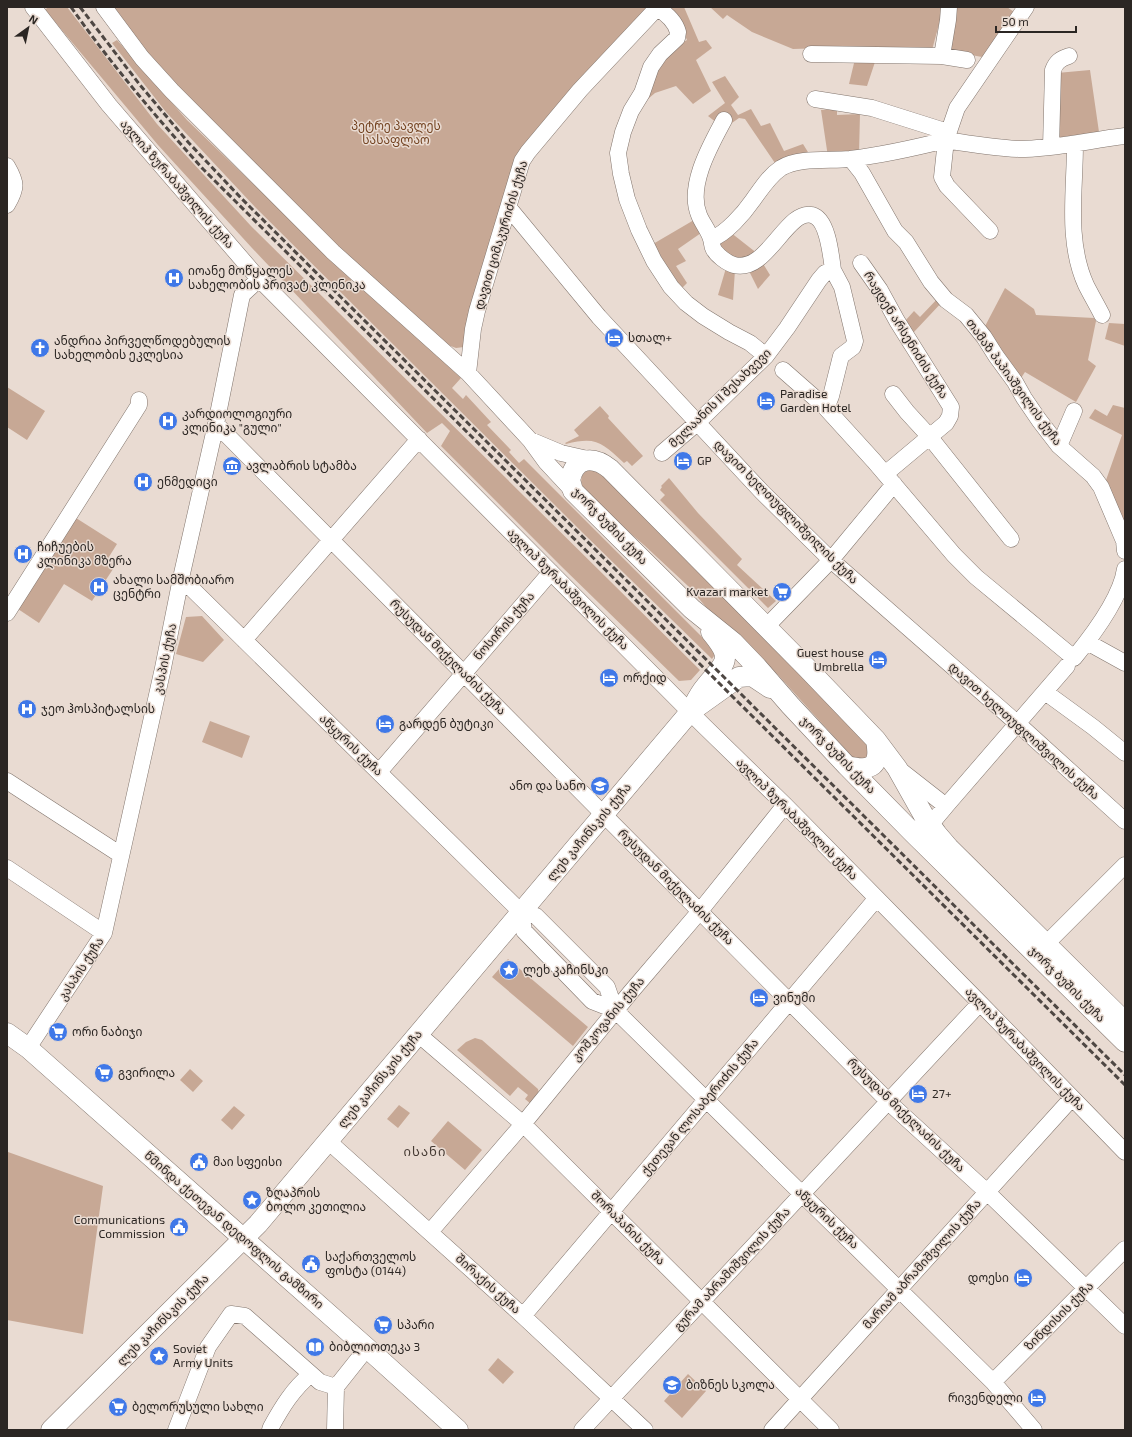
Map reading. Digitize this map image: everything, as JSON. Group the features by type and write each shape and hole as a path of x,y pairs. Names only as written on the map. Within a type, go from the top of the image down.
{"main road":[{"name":"ჯორჯ ბუშის ქუჩა","path":"1125,1022 949,848 930,825 897,768 876,740 766,627 610,469 600,462 592,460 580,463 574,470 570,480 573,491 692,609 733,642 847,766 1125,1042"},
{"name":"ლეხ კაჩინსკის ქუჩა","path":"51,1430 258,1224 690,712 703,688 720,670 725,661 726,653 719,641 692,609"},
{"name":"ლეხ კაჩინსკის ქუჩა","path":"690,712 734,680 746,676 752,676 760,681 790,705"},
{"path":"847,766 859,769 869,767 874,763 878,751 876,740"},
{"name":"წმინდა ქეთევან დედოფლის გამზირი","path":"7,1033 28,1048 368,1348 458,1430"}],"street":[{"name":"ავლიპ ზურაბაშვილის ქუჩა","path":"34,7 109,105 259,279 690,712 785,805 1125,1152"},
{"path":"104,7 142,58 172,91 333,252 468,373 530,440 546,462 573,491"},
{"path":"942,56 949,7"},
{"path":"990,231 947,186 942,177 947,136 957,108 1026,7"},
{"path":"658,8 672,20 677,27 678,32 677,38 660,54 651,67 642,93 631,111 623,132 618,153 627,199 639,230 654,261 671,287 686,303 703,316 728,332 750,343 766,356"},
{"name":"დავით ციმაკურიძის ქუჩა","path":"468,373 477,311 522,161 580,90 658,8"},
{"path":"811,54 942,56 967,60"},
{"path":"1051,147 1053,70 1061,58 1069,56"},
{"path":"815,99 872,108 947,136 980,145 1018,149 1051,147 1125,136"},
{"path":"724,120 709,148 698,180 696,193 696,205 699,215 711,239 713,248 719,256 734,265 748,264 756,261 797,219 806,215 813,215 819,218 827,235 833,270 842,287 855,340 853,347 841,356 831,396 829,401 824,406"},
{"path":"711,239 723,234 752,202 774,173 794,162 851,159 917,147 947,136"},
{"path":"1075,144 1075,176 1072,215 1074,238 1078,260 1086,285 1102,315"},
{"name":"თამაზ პაპიაშვილის ქუჩა","path":"851,159 862,173 895,230 906,242 931,282 946,300 966,315 984,337 999,361 1015,382 1035,415 1060,446 1093,476 1101,487 1124,541 1125,551"},
{"path":"7,166 13,176 15,186 14,193 7,205"},
{"name":"დავით ხელთუფლიშვილის ქუჩა","path":"509,208 600,317 762,492 831,560 1018,724 1125,821"},
{"name":"რაჟდენ არსენიძის ქუჩა","path":"766,627 831,560 889,479 929,436 946,423 950,416 951,407 897,321 880,290 861,263"},
{"name":"მელაანის II შესახვევი","path":"662,453 697,423 766,356 787,328 819,280 825,273 833,270"},
{"name":"კასპის ქუჩა","path":"28,1048 104,933 216,424 242,295 259,279"},
{"path":"783,370 824,406 954,555 1070,662"},
{"path":"893,394 929,436 1011,540"},
{"path":"7,613 139,405 139,400"},
{"path":"1060,446 1074,411"},
{"name":"რუსუდან მიქელაძის ქუჩა","path":"216,424 889,1101 987,1192 1125,1326"},
{"path":"244,640 419,439"},
{"path":"530,440 557,451 592,460"},
{"path":"930,825 1087,642 1115,596 1123,580 1125,569"},
{"name":"ნოსირის ქუჩა","path":"379,772 551,572"},
{"name":"აწყურის ქუჩა","path":"181,578 521,912 536,916 607,987 615,1010 993,1382 1034,1430"},
{"path":"1087,642 1125,663"},
{"path":"1045,692 1093,727 1125,753"},
{"path":"897,768 946,806"},
{"path":"7,781 121,856"},
{"name":"კოშკოვანის ქუჩა","path":"430,1232 523,1124 615,1010 700,911 785,805"},
{"path":"1046,944 1125,865"},
{"path":"7,868 104,933"},
{"name":"ქეთევან ლოსაბერიძის ქუჩა","path":"523,1316 876,899"},
{"name":"გურამ აბრამიშვილის ქუჩა","path":"582,1430 980,1003"},
{"name":"შორაპანის ქუჩა","path":"418,1034 523,1124 831,1430"},
{"name":"მარიამ აბრამიშვილის ქუჩა","path":"772,1430 1072,1098"},
{"name":"შირაქის ქუჩა","path":"328,1141 523,1316 645,1430"},
{"name":"ზინდისის ქუჩა","path":"993,1382 1125,1249"},
{"path":"176,1430 208,1347 231,1314 245,1316 320,1382 336,1387"},
{"path":"335,1430 336,1387 368,1348"},
{"path":"270,1430 270,1426 291,1394 299,1384 311,1374"}],"green space":[{"path":"48,7 67,7 157,124 251,226 700,670 691,680 679,681 441,446 450,431 442,423 427,433 252,248 158,145 45,10"},
{"name":"პეტრე პავლეს სასაფლაო","path":"114,7 653,7 540,130 464,347 456,348 448,345 299,214 170,83"},
{"path":"667,7 684,7 699,42 706,40 712,48 696,60 711,91 693,104 676,86 655,93 642,104 649,83 675,47 687,40 676,16"},
{"path":"710,7 942,7 942,13 932,50 824,48 793,49 752,32 727,15 723,19"},
{"path":"954,7 1007,7 1014,12 988,58 948,51"},
{"path":"117,40 187,120 351,279 352,288 362,286 461,378 452,388 463,399 466,395 491,422 487,425 511,450 509,452 519,463 524,459 704,639 716,653 712,659 255,207 166,112 112,43"},
{"path":"855,59 876,59 867,86 849,84"},
{"path":"1090,70 1099,132 1055,138 1057,73"},
{"path":"725,76 739,97 731,105 738,115 751,109 761,126 770,123 784,151 803,144 811,157 777,166 745,119 739,118 722,130 717,123 708,116 725,103 712,82"},
{"path":"837,109 837,115 860,114 859,154 828,157 821,110"},
{"path":"694,220 701,233 678,249 686,261 676,266 687,283 681,289 653,244"},
{"path":"730,232 758,254 740,263 718,249 721,238"},
{"path":"762,262 770,275 758,289 748,269"},
{"path":"726,268 735,270 733,300 718,295"},
{"path":"1005,288 1034,309 1036,315 1094,318 1096,321 1088,360 1096,366 1076,402 1025,372 1021,378 982,332"},
{"path":"940,296 944,300 913,333 905,321 914,311 920,317"},
{"path":"1109,323 1125,324 1125,346 1105,339"},
{"path":"7,387 45,411 27,440 7,427"},
{"path":"1113,405 1125,408 1125,542 1105,483 1122,435 1089,418 1095,409 1107,416"},
{"path":"600,406 609,416 608,418 643,456 632,466 627,461 624,463 610,450 598,443 585,441 565,443 579,436 574,430"},
{"path":"595,468 867,738 870,758 856,761 778,675 706,607 688,586 623,527 583,488 581,481 583,475 588,470"},
{"path":"669,478 698,513 742,559 737,565 776,601 768,608 660,500 665,495 660,490 662,487 661,486"},
{"path":"76,518 117,544 107,560 115,566 92,601 64,584 39,623 18,609"},
{"path":"202,616 224,640 203,662 176,654 186,617"},
{"path":"210,721 250,736 242,758 202,742"},
{"path":"508,959 588,1027 573,1046 492,977"},
{"path":"475,1038 482,1040 538,1089 539,1094 531,1104 525,1099 528,1095 518,1087 510,1096 457,1050 466,1042"},
{"path":"190,1069 203,1081 193,1092 180,1080"},
{"path":"399,1105 410,1113 398,1128 387,1119"},
{"path":"234,1106 245,1115 232,1130 221,1120"},
{"path":"448,1121 482,1150 465,1170 431,1141"},
{"path":"8,1152 103,1186 83,1334 7,1320"},
{"path":"498,1358 514,1372 503,1384 488,1370"},
{"path":"688,1374 706,1391 682,1418 664,1401"}],"railway":[{"path":"71,7 134,90 203,169 1125,1085"},
{"path":"80,7 140,85 188,142 241,198 1125,1075"}],"place":[{"name":"იოანე მოწყალეს სახელობის პრივატ კლინიკა","path":"174,278"},
{"name":"სთალ+","path":"614,338"},
{"name":"ანდრია პირველწოდებულის სახელობის ეკლესია","path":"40,348"},
{"name":"Paradise Garden Hotel","path":"766,401"},
{"name":"კარდიოლოგიური კლინიკა \"გული\"","path":"168,421"},
{"name":"GP","path":"683,461"},
{"name":"ავლაბრის სტამბა","path":"232,466"},
{"name":"ენმედიცი","path":"143,482"},
{"name":"ჩიჩუების კლინიკა მზერა","path":"23,554"},
{"name":"ახალი სამშობიარო ცენტრი","path":"99,587"},
{"name":"Kvazari market","path":"782,592"},
{"name":"Guest house Umbrella","path":"878,660"},
{"name":"ორქიდ","path":"609,678"},
{"name":"ჯეო ჰოსპიტალსის","path":"27,709"},
{"name":"გარდენ ბუტიკი","path":"385,724"},
{"name":"ანო და სანო","path":"600,786"},
{"name":"ლეხ კაჩინსკი","path":"509,970"},
{"name":"ვინუმი","path":"759,998"},
{"name":"ორი ნაბიჯი","path":"58,1032"},
{"name":"გვირილა","path":"104,1073"},
{"name":"27+","path":"918,1094"},
{"name":"მაი სფეისი","path":"199,1162"},
{"name":"ზღაპრის ბოლო კეთილია","path":"252,1200"},
{"name":"Communications Commission","path":"179,1227"},
{"name":"საქართველოს ფოსტა (0144)","path":"311,1264"},
{"name":"დოესი","path":"1023,1278"},
{"name":"სპარი","path":"383,1325"},
{"name":"ბიბლიოთეკა 3","path":"315,1347"},
{"name":"Soviet Army Units","path":"159,1356"},
{"name":"ბიზნეს სკოლა","path":"672,1385"},
{"name":"რივენდელი","path":"1037,1398"},
{"name":"ბელორუსული სახლი","path":"118,1407"}],"district":[{"name":"ისანი","path":"425,1151"}]}
